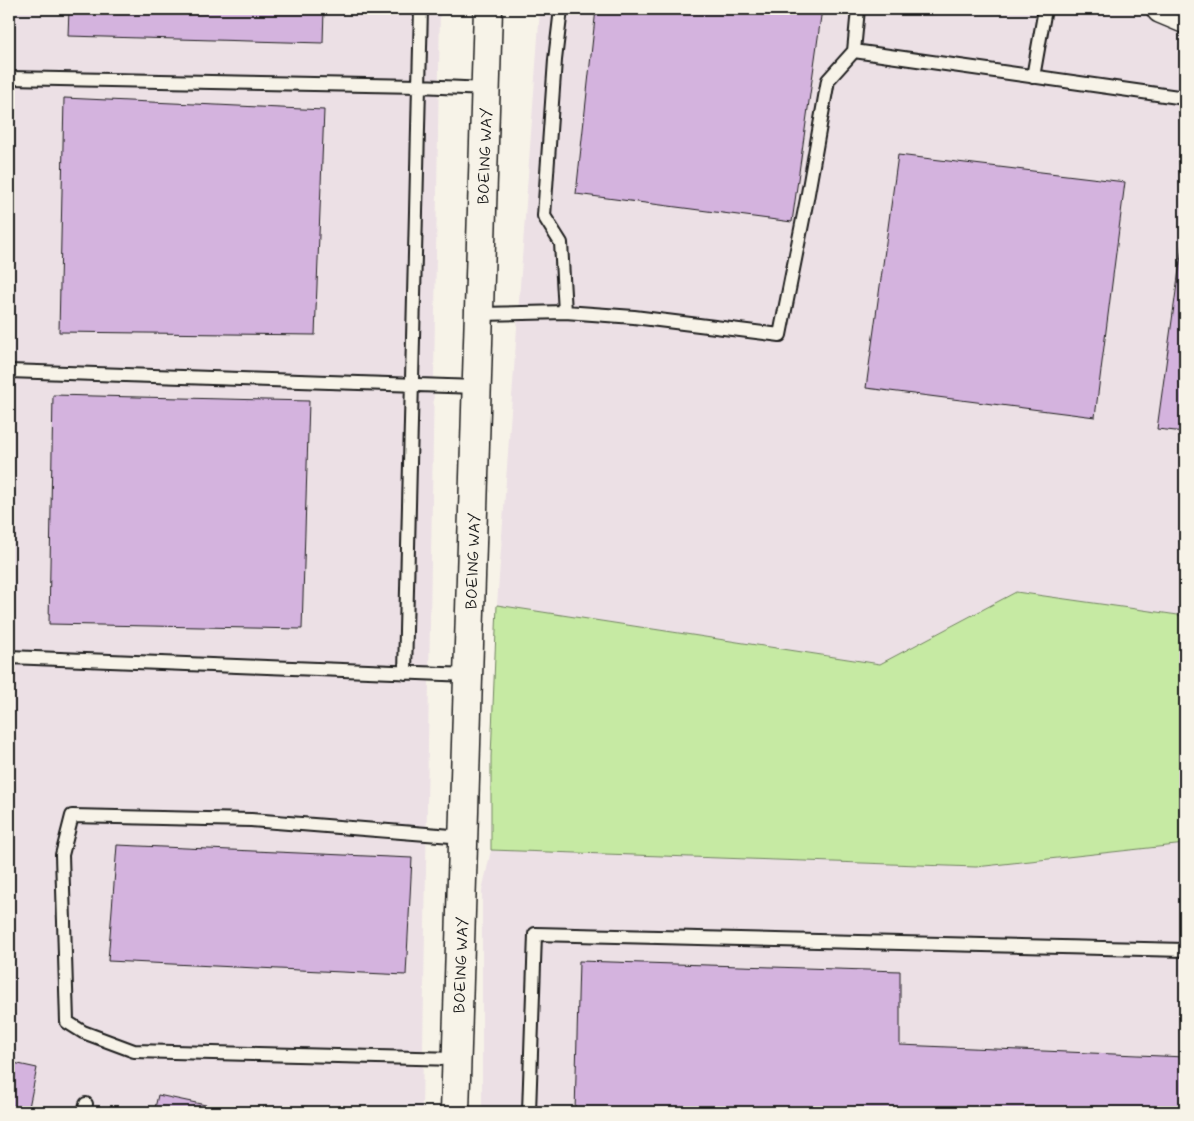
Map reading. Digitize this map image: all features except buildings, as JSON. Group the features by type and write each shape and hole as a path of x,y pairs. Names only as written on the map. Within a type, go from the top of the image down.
{"street":[{"name":"BOEING WAY","path":"455,1112 488,9"},
{"path":"1160,9 1185,19"}],"lane":[{"path":"405,673 421,9"},
{"path":"562,9 555,60 544,216 561,243 566,312"},
{"path":"480,314 566,312 634,317 780,335 828,80 854,51 858,9"},
{"path":"1034,77 1045,9"},
{"path":"854,51 1185,98"},
{"path":"9,78 486,89"},
{"path":"9,372 477,387"},
{"path":"9,657 469,675"},
{"path":"456,1059 134,1052 83,1032 67,1022 62,855 72,816 251,820 464,837"},
{"path":"529,1112 535,934 1185,950"}],"shaded area":[{"path":"9,9 440,9 422,1112 9,1112"},
{"path":"540,9 1145,9 1185,29 1185,616 1016,592 880,664 497,605"},
{"path":"1185,844 1183,923 1185,924 1185,1112 482,1112 482,891 491,850 976,867"}],"green space":[{"path":"1016,592 1185,616 1185,844 976,867 491,850 491,757 497,605 880,664"}]}
